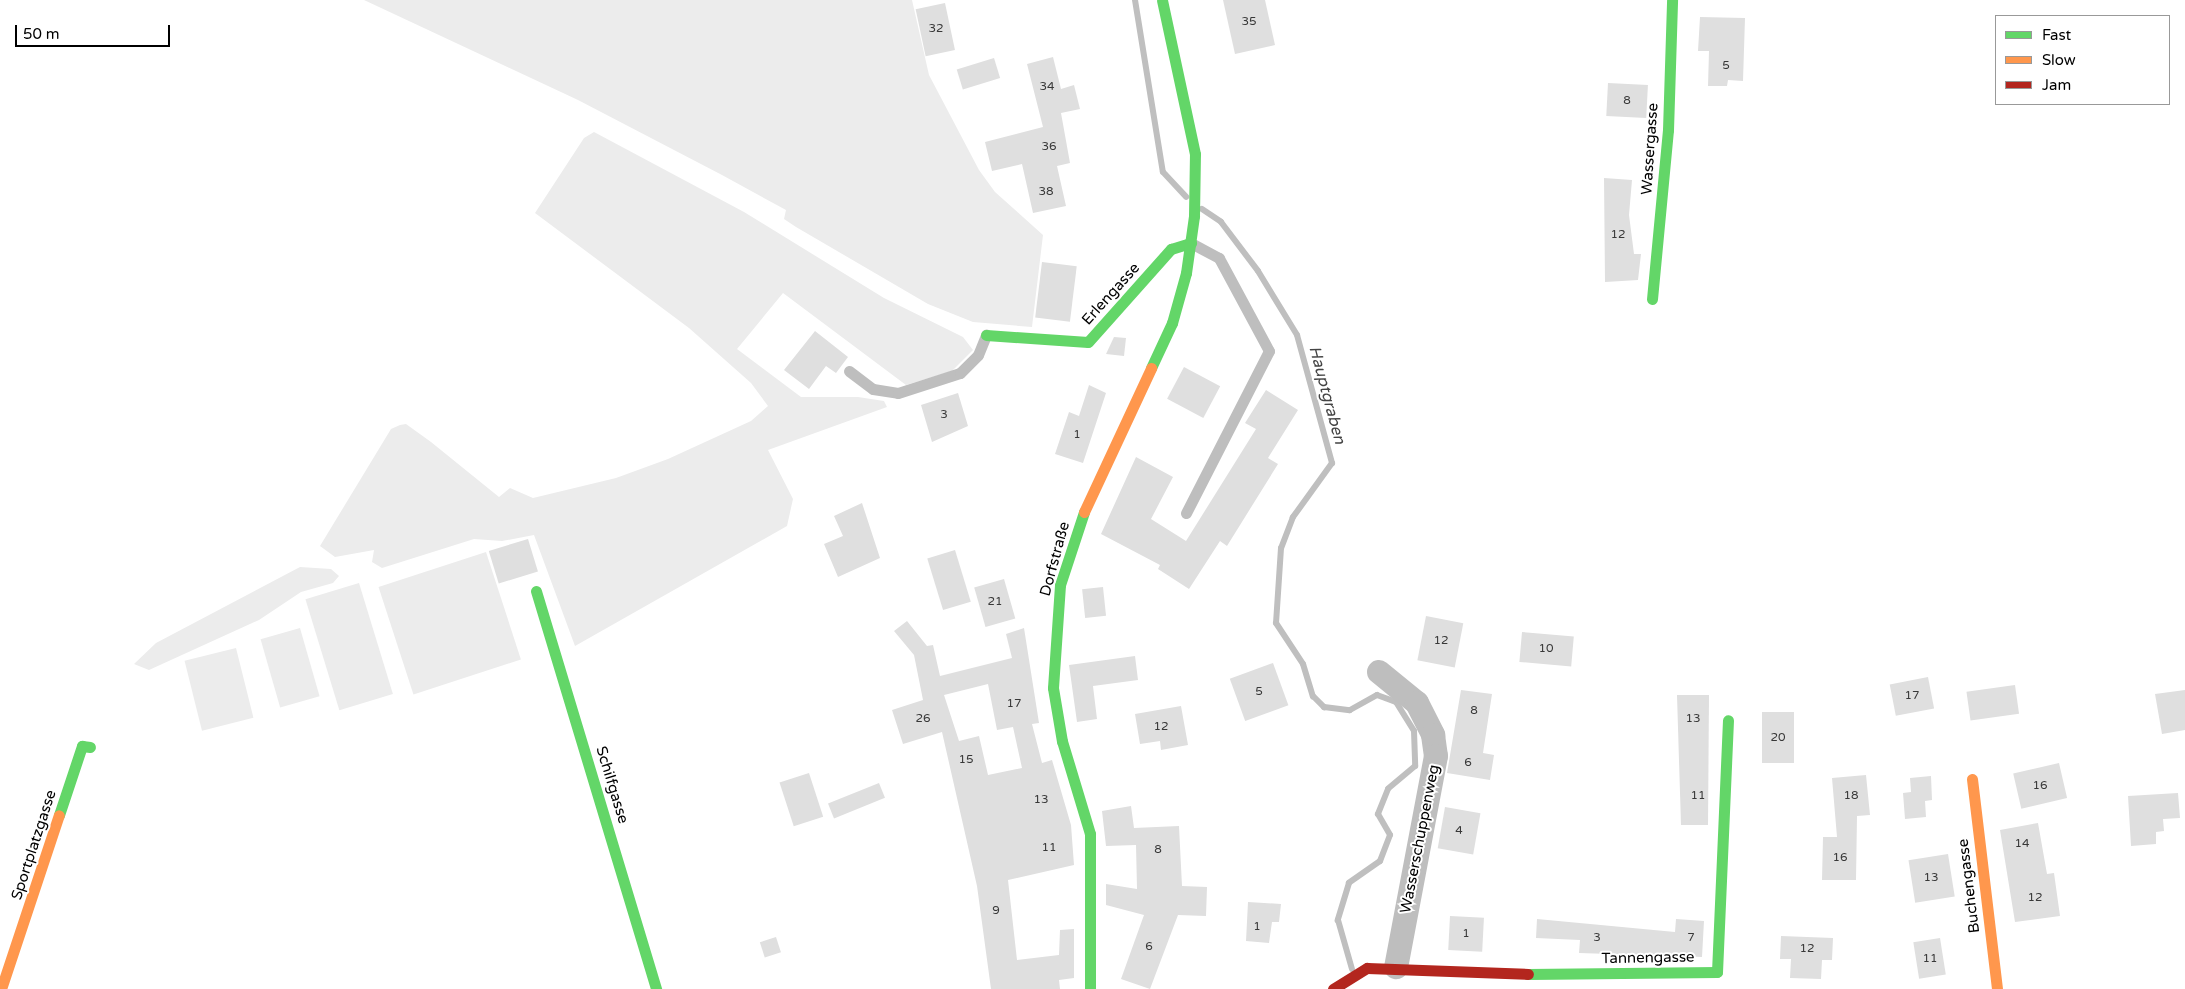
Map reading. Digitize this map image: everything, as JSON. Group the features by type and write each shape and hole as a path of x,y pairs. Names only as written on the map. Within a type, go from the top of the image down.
{"street":[{"name":"Dorfstraße","path":"1090,989 1090,834 1062,741 1053,688 1059,593 1075,532 1172,323 1191,243 1194,216 1195,154 1162,0"},
{"name":"Wassergasse","path":"1652,299 1668,130 1672,0"},
{"name":"Erlengasse","path":"986,335 1088,342 1171,249 1191,243"},
{"name":"Schilfgasse","path":"536,591 656,989"},
{"name":"Wasserschuppenweg","path":"1379,672 1417,703 1433,735 1436,756 1396,967"},
{"name":"Tannengasse","path":"1333,989 1346,985 1367,968 1396,967 1567,975 1717,972 1728,720"},
{"name":"Sportplatzgasse","path":"1,989 82,746 90,747"},
{"name":"Buchengasse","path":"1972,779 1997,989"}],"lane":[{"path":"1186,513 1269,351 1219,258 1191,243"},
{"path":"849,371 873,389 898,394 960,373 978,355 986,335"}],"shaded area":[{"path":"364,0 912,0 929,75 979,170 995,192 1043,235 1032,327 973,322 928,304 796,227 784,219 786,210 722,175 578,100"},
{"path":"594,132 744,212 884,298 963,337 973,350 952,371 906,385 783,293 737,349 801,397 858,397 884,401 887,407 768,450 793,499 787,526 575,646 534,535 502,541 474,539 382,568 372,562 374,550 335,557 320,546 391,429 400,425 406,424 431,442 499,497 510,488 533,498 616,478 668,459 751,421 768,406 751,383 689,328 535,213 584,138"},
{"path":"486,552 521,659 413,694 379,587"},
{"path":"300,567 331,569 339,576 333,583 301,592 259,620 149,670 134,664 156,643"},
{"path":"359,583 393,694 339,710 305,599"},
{"path":"300,628 320,696 280,708 261,639"},
{"path":"236,648 253,718 202,731 185,661"}],"building":[{"path":"1223,0 1265,0 1275,45 1235,54"},
{"path":"945,3 955,50 926,56 916,9"},
{"path":"1700,17 1745,18 1743,81 1728,80 1727,86 1708,86 1709,51 1698,51"},
{"path":"1053,57 1061,89 1074,85 1080,109 1061,113 1070,163 1057,166 1066,206 1033,213 1022,164 992,171 985,142 1043,127 1027,64"},
{"path":"994,58 1000,78 963,89 957,69"},
{"path":"1608,83 1648,85 1646,118 1606,116"},
{"path":"1604,178 1632,180 1629,215 1634,254 1641,254 1638,280 1605,282"},
{"path":"1042,262 1077,266 1070,322 1035,318"},
{"path":"815,331 848,357 836,373 826,366 809,389 784,370"},
{"path":"1114,337 1126,338 1124,356 1106,354"},
{"path":"1184,367 1220,386 1203,418 1167,399"},
{"path":"1089,385 1106,393 1083,463 1055,454 1069,412 1079,416"},
{"path":"1266,390 1298,410 1268,458 1278,464 1227,546 1220,541 1189,589 1158,569 1160,565 1101,534 1136,457 1173,477 1151,519 1186,541 1256,429 1245,423"},
{"path":"958,393 968,426 932,442 921,405"},
{"path":"862,503 880,558 838,577 824,544 843,536 834,516"},
{"path":"528,539 538,572 499,584 489,551"},
{"path":"955,550 971,602 943,610 927,558"},
{"path":"1004,579 1015,618 986,627 974,588"},
{"path":"1103,587 1106,616 1085,618 1082,589"},
{"path":"1426,616 1463,623 1455,667 1417,660"},
{"path":"907,621 927,646 933,645 940,676 1012,658 1006,634 1024,628 1039,723 1032,724 1042,763 1052,760 1071,825 1074,865 1008,880 1017,960 1059,955 1060,930 1074,929 1074,978 1059,980 1060,989 991,989 977,886 942,732 903,744 892,710 923,700 914,655 894,631","holes":["988,684 997,730 1013,727 1022,768 988,775 979,736 959,741 944,695"]},
{"path":"1522,632 1574,637 1571,666 1519,662"},
{"path":"1135,656 1138,680 1093,686 1097,719 1077,722 1069,665"},
{"path":"1273,663 1288,705 1245,721 1230,679"},
{"path":"1928,677 1934,708 1896,716 1890,684"},
{"path":"2015,685 2019,714 1971,721 1966,692"},
{"path":"1461,690 1492,694 1483,753 1494,755 1490,780 1447,773"},
{"path":"2185,690 2185,730 2162,734 2155,694"},
{"path":"1677,695 1709,695 1708,825 1681,825"},
{"path":"1181,706 1188,745 1161,750 1160,741 1140,744 1135,714"},
{"path":"1762,712 1794,712 1794,763 1762,763"},
{"path":"2059,763 2067,798 2021,809 2013,774"},
{"path":"809,773 823,817 794,826 780,783"},
{"path":"1866,775 1870,815 1857,816 1856,880 1822,880 1823,837 1837,837 1832,778"},
{"path":"1931,776 1932,800 1925,801 1926,817 1905,819 1903,793 1911,792 1910,778"},
{"path":"879,783 885,798 834,818 828,804"},
{"path":"2178,793 2180,818 2163,819 2164,831 2156,832 2156,844 2131,846 2128,796"},
{"path":"1131,806 1134,828 1179,826 1182,886 1207,887 1206,916 1178,915 1150,989 1121,979 1144,915 1106,905 1106,884 1137,889 1136,845 1106,846 1102,811"},
{"path":"1445,807 1480,813 1473,855 1438,848"},
{"path":"2038,823 2047,874 2054,873 2060,916 2015,922 2000,830"},
{"path":"1948,854 1955,896 1915,903 1908,860"},
{"path":"1248,902 1281,904 1279,922 1272,922 1269,943 1246,941"},
{"path":"1450,916 1484,918 1482,952 1448,950"},
{"path":"1537,919 1675,932 1676,919 1704,921 1702,957 1579,953 1580,940 1536,938"},
{"path":"1781,936 1833,938 1832,960 1822,960 1821,979 1790,978 1791,959 1780,959"},
{"path":"776,937 781,952 765,957 760,942"},
{"path":"1940,938 1946,975 1919,979 1913,942"}],"waterway":[{"name":"Hauptgraben","path":"1135,0 1163,172 1186,197"},
{"name":"Hauptgraben","path":"1202,209 1221,222 1258,271 1297,335 1332,463 1293,517 1281,548 1276,623 1303,664 1313,696 1324,707 1350,710 1377,695 1396,702 1414,731 1415,766 1388,789 1378,814 1390,835 1380,861 1349,883 1338,920 1352,969"}],"traffic: fast":[{"path":"1151,368 1172,323 1186,273 1194,216 1195,154 1162,0"},
{"path":"1652,299 1668,130 1672,0"},
{"path":"986,335 1088,342 1171,249 1191,243"},
{"path":"1084,512 1060,585 1053,688 1062,741 1090,834 1090,989"},
{"path":"536,591 656,989"},
{"path":"1528,974 1717,972 1728,720"},
{"path":"59,815 82,746 90,747"}],"traffic: slow":[{"path":"1084,512 1151,368"},
{"path":"1972,779 1997,989"},
{"path":"1,989 59,815"}],"traffic: jam":[{"path":"1333,989 1367,968 1528,974"}]}
